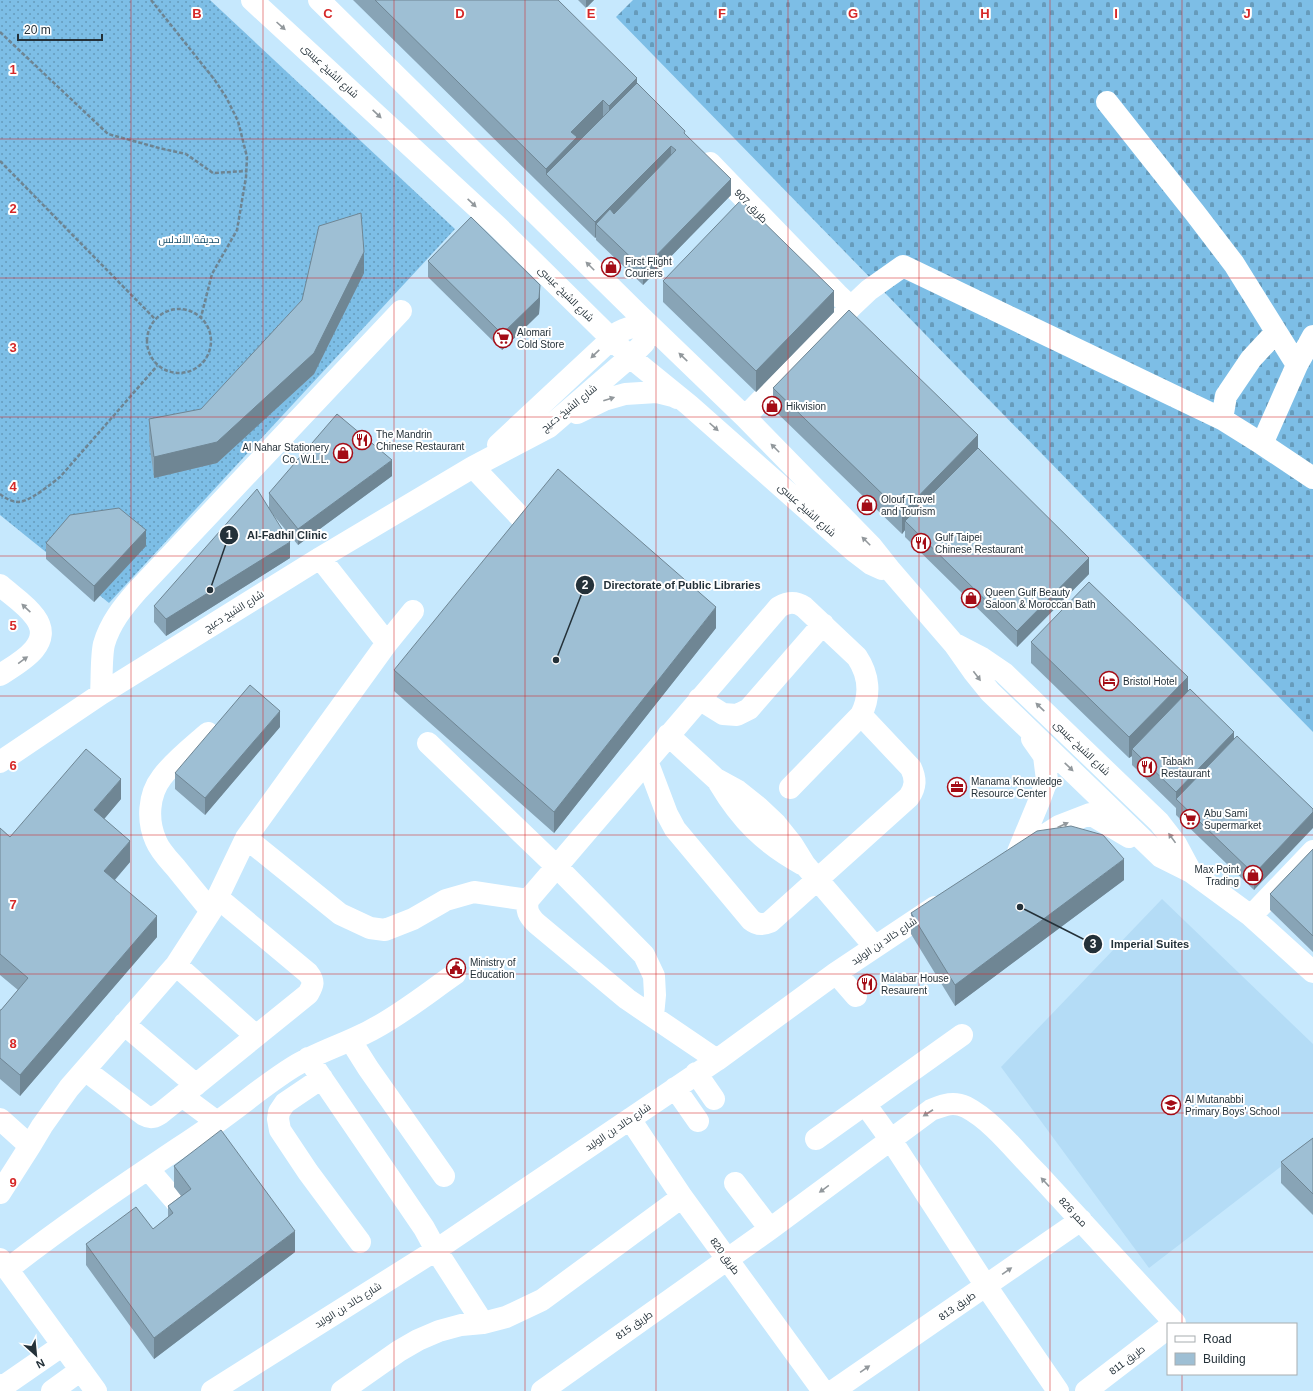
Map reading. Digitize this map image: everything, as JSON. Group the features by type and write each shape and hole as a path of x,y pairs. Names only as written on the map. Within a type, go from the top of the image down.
{"street":[{"name":"شارع الشيخ عيسى","path":"252,0 496,225 630,357 689,405 861,557 871,564 891,571"},
{"name":"شارع الشيخ عيسى","path":"319,0 640,320 664,338 744,417 872,547 954,644 982,682 1017,718 1161,856 1191,872 1251,916 1313,972"},
{"path":"1107,102 1234,264 1297,365"},
{"name":"طريق 907","path":"694,147 832,289 857,302"},
{"path":"744,417 869,290 903,266 1222,419 1313,478"},
{"path":"101,694 104,645 113,622 121,609 401,311"},
{"name":"شارع الشيخ دعيج","path":"0,762 101,694 320,558 473,467 549,427 630,357 644,343 640,320 611,339 529,417 473,467"},
{"path":"1222,419 1226,396 1251,359 1276,332"},
{"path":"1262,444 1297,365 1313,336"},
{"path":"549,427 604,400 625,394 657,392 673,396 689,405"},
{"path":"473,467 526,523"},
{"path":"320,558 387,643"},
{"path":"0,585 36,617 40,627 40,638 36,648 28,656 0,675"},
{"path":"717,1060 627,999 536,923 530,917 526,908 528,900 779,607 792,602 798,603 804,607 850,649 863,666 868,686 868,696 861,715 790,788"},
{"path":"0,1193 54,1106 176,965 214,904 246,838 387,643 413,611"},
{"path":"699,700 723,714 737,715 750,709 823,624"},
{"name":"شارع الشيخ عيسى","path":"954,644 982,658 1004,673 1154,816 1176,844 1191,872"},
{"path":"647,761 667,814 675,829 751,920 755,924 766,924 770,922 812,872 909,797 914,791 916,783 911,768 861,715"},
{"path":"1017,718 1044,756 1047,780 1040,799 1011,857 1059,826 1090,814 1161,856"},
{"path":"85,1070 147,1117 155,1117 308,994 313,985 313,979 308,973 214,904 166,856 156,842 151,826 150,810 153,794 161,778 208,733"},
{"path":"668,736 716,779 738,791 776,824 812,872 875,947"},
{"path":"428,743 556,866 644,955 654,976 655,995 653,1016"},
{"path":"246,838 340,914 370,928 385,930 413,919 446,900 474,892 528,900"},
{"path":"1251,916 1313,851"},
{"name":"شارع خالد بن الوليد","path":"212,1391 436,1250 630,1120 696,1073 717,1060 836,973 953,895"},
{"path":"176,965 256,1036"},
{"path":"836,973 856,996"},
{"path":"96,1391 4,1264 44,1240 217,1122 272,1080 308,1058 351,1041 393,1018 455,974"},
{"path":"124,1024 189,1090 217,1122"},
{"path":"816,1138 962,1035"},
{"path":"351,1041 368,1068 444,1176"},
{"path":"308,1058 424,1228 436,1250 483,1323"},
{"path":"696,1073 714,1099"},
{"path":"322,1078 285,1103 279,1112 278,1119 280,1130 308,1172 360,1242"},
{"path":"675,1088 698,1121"},
{"name":"ممر 826","path":"890,1140 931,1110 949,1103 965,1107 980,1116 996,1130 1081,1220 1170,1323"},
{"path":"865,1104 1058,1391"},
{"path":"0,1119 30,1146"},
{"name":"طريق 820","path":"630,1120 682,1197 823,1391"},
{"path":"727,1260 890,1140"},
{"path":"148,1169 179,1205"},
{"path":"736,1183 770,1229"},
{"path":"342,1391 399,1351 418,1340 439,1331 454,1327 483,1323 506,1317 542,1300 682,1197"},
{"name":"طريق 813","path":"833,1391 1081,1220"},
{"name":"طريق 815","path":"542,1391 727,1260"},
{"name":"طريق 811","path":"1086,1391 1167,1329"},
{"path":"0,1386 8,1383 63,1345"},
{"path":"52,1391 81,1370"}],"path":[{"path":"151,0 214,79 226,97 238,121 247,157 247,171 237,230 212,274 201,317"},
{"path":"0,32 108,134 186,154 213,173 247,171"},
{"path":"0,161 155,319"},
{"path":"186,309 201,317 211,331 212,348 204,363 190,373 172,374 157,366 149,356 146,343 148,330 155,319 169,310 186,309"},
{"path":"0,494 8,500 23,502 42,491 60,477 157,366"}],"shaded area":[{"name":"Al Mutanabbi Primary Boys' School","path":"1162,899 1313,1044 1313,1142 1149,1268 1001,1067"}],"green space":[{"name":"حديقة الأندلس","path":"0,0 210,0 455,229 109,603 0,515"},
{"path":"633,0 1313,0 1313,732 616,17"}],"building":[{"path":"375,0 558,0 637,78 609,106 603,100 571,132 577,137 546,169"},
{"path":"637,83 685,131 684,133 731,179 643,269 596,224 610,209 614,214 676,150 671,146 595,222 546,174"},
{"path":"741,200 834,291 756,371 663,281"},
{"path":"361,213 364,252 314,353 217,442 154,457 149,419 201,409 302,300 319,226"},
{"path":"471,217 540,285 539,298 502,334 428,261"},
{"path":"849,310 978,435 902,513 773,388"},
{"path":"337,414 392,460 298,529 269,493"},
{"path":"978,448 1089,558 1017,631 905,521"},
{"path":"558,469 716,607 554,812 394,670"},
{"path":"257,489 290,542 166,619 154,606"},
{"path":"119,508 146,530 94,586 46,543 70,515"},
{"name":"Bristol Hotel","path":"1089,582 1188,677 1129,737 1031,642"},
{"path":"250,685 280,711 205,798 175,773"},
{"path":"1190,689 1234,732 1176,792 1132,749"},
{"path":"1237,736 1313,809 1313,812 1254,874 1176,799"},
{"path":"86,749 121,779 94,810 130,841 104,871 157,916 20,1075 0,1058 0,1010 28,978 0,954 0,828 10,837"},
{"path":"1071,826 1103,835 1124,859 955,985 911,913 1037,831"},
{"path":"1313,849 1313,936 1270,894"},
{"path":"221,1130 295,1231 154,1338 86,1244 136,1207 153,1229 173,1213 168,1206 191,1189 174,1166"},
{"path":"1313,1138 1313,1194 1281,1162"}],"place":[{"name":"First Flight Couriers","path":"611,267"},
{"name":"Alomari Cold Store","path":"503,338"},
{"name":"Hikvision","path":"772,406"},
{"name":"The Mandrin Chinese Restaurant","path":"362,440"},
{"name":"Al Nahar Stationery Co. W.L.L.","path":"343,453"},
{"name":"Olouf Travel and Tourism","path":"867,505"},
{"name":"Gulf Taipei Chinese Restaurant","path":"921,543"},
{"name":"Al-Fadhil Clinic","path":"210,590"},
{"name":"Queen Gulf Beauty Saloon & Moroccan Bath","path":"971,598"},
{"name":"Directorate of Public Libraries","path":"556,660"},
{"name":"Bristol Hotel","path":"1109,681"},
{"name":"Tabakh Restaurant","path":"1147,767"},
{"name":"Manama Knowledge Resource Center","path":"957,787"},
{"name":"Abu Sami Supermarket","path":"1190,819"},
{"name":"Max Point Trading","path":"1253,875"},
{"name":"Imperial Suites","path":"1020,907"},
{"name":"Ministry of Education","path":"456,968"},
{"name":"Malabar House Resaurent","path":"867,984"},
{"name":"Al Mutanabbi Primary Boys' School","path":"1171,1105"}]}
